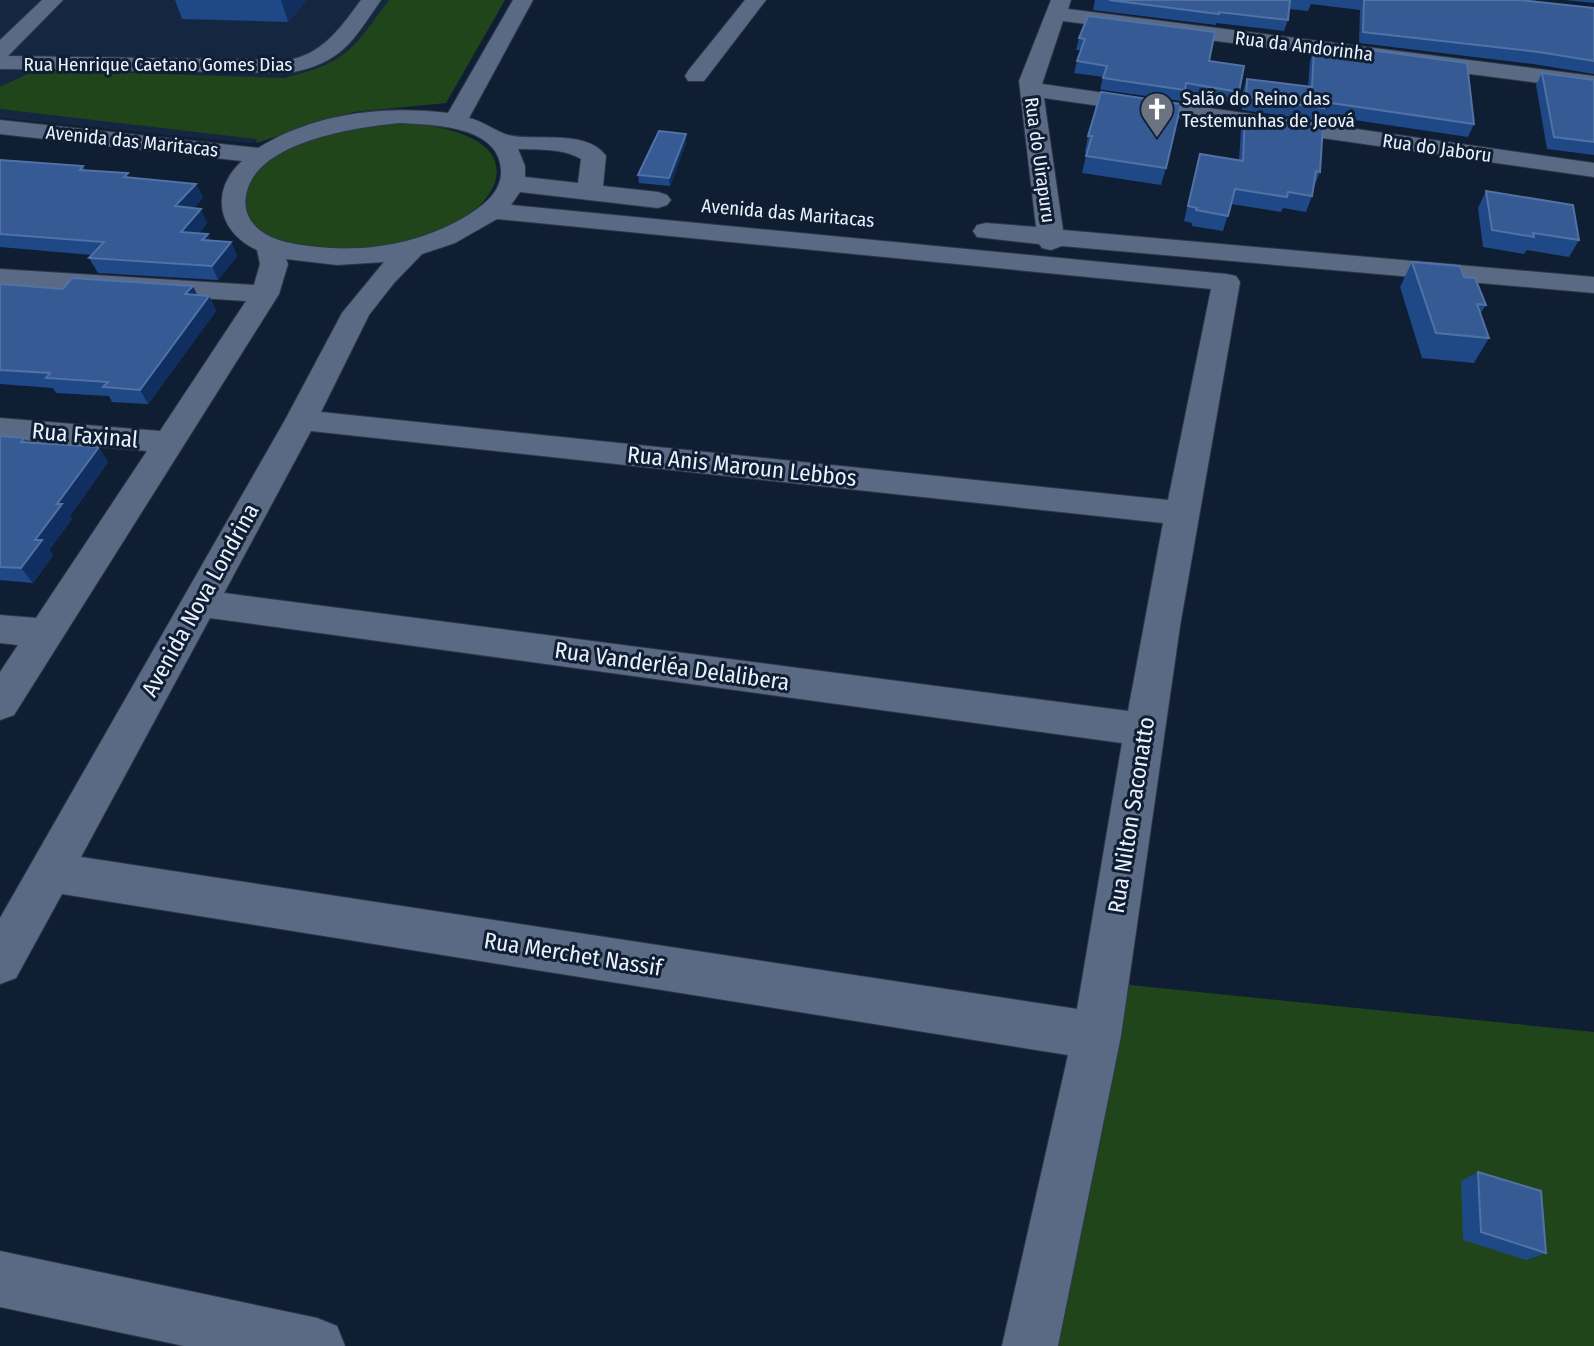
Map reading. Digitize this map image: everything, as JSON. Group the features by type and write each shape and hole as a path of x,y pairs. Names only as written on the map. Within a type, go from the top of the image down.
{"street":[{"path":"0,52 53,0"},
{"name":"Rua Henrique Caetano Gomes Dias","path":"0,62 268,68 299,66 325,57 335,48 371,0"},
{"path":"455,122 523,0"},
{"path":"696,76 756,0"},
{"name":"Rua da Andorinha","path":"1059,7 1594,83"},
{"name":"Rua do Uirapuru","path":"1056,239 1030,81 1059,7"},
{"name":"Rua do Jaboru","path":"1031,89 1594,170"},
{"path":"400,117 455,122 479,130 498,141 512,160 512,183 504,197 491,211 445,238 412,248 374,255 336,257 300,254 270,246 249,234 236,220 232,203 235,187 263,156 286,142 341,124 400,117"},
{"name":"Avenida das Maritacas","path":"0,127 263,156"},
{"path":"498,141 574,146 587,150 594,156 589,193"},
{"name":"Avenida das Maritacas","path":"120,164 243,176"},
{"name":"Avenida das Maritacas","path":"512,183 589,193 697,213 988,258 1226,282"},
{"name":"Avenida das Maritacas","path":"491,211 697,213"},
{"name":"Avenida das Maritacas","path":"955,229 1594,285"},
{"name":"Avenida das Maritacas","path":"988,258 1056,239"},
{"path":"0,704 265,294 274,264 270,246"},
{"name":"Avenida Nova Londrina","path":"4,948 301,420 356,313 384,277 412,248"},
{"path":"0,277 265,294"},
{"name":"Rua Nilton Saconatto","path":"1030,1346 1097,1036 1182,513 1226,282"},
{"name":"Rua Anis Maroun Lebbos","path":"301,420 1182,513"},
{"name":"Rua Faxinal","path":"0,428 171,442"},
{"name":"Rua Vanderléa Delalibera","path":"198,603 1145,730"},
{"path":"0,629 46,633"},
{"name":"Rua Merchet Nassif","path":"49,872 1097,1036"},
{"path":"0,1279 317,1346"}],"shaded area":[{"path":"0,0 434,0 265,140 249,143 0,118"}],"green space":[{"path":"389,0 505,0 446,103 354,112 256,143 257,139 0,109 0,87 36,70 284,78 322,66 346,52"},
{"path":"411,123 456,132 471,138 493,156 497,169 494,185 475,210 425,236 380,248 356,251 310,249 288,244 250,226 243,214 243,191 253,173 270,158 315,137 367,126"},
{"path":"1110,983 1594,1032 1594,1346 1046,1346"}],"building":[{"path":"1109,0 1290,0 1288,20"},
{"path":"1364,0 1520,0 1594,8 1594,61 1363,32"},
{"path":"1088,16 1215,32 1209,61 1244,66 1239,92 1186,83 1185,90 1103,78 1107,66 1077,61 1085,39 1079,38"},
{"path":"1314,49 1362,55 1362,49 1467,63 1474,124 1324,102 1324,108 1246,97 1247,79 1312,87"},
{"path":"1542,73 1594,80 1594,142 1554,137"},
{"path":"1101,92 1181,104 1166,168 1086,156 1092,136 1088,136"},
{"path":"1245,114 1323,125 1320,172 1316,171 1312,196 1288,192 1287,197 1235,189 1228,216 1188,206 1200,154 1243,161"},
{"path":"659,131 686,134 669,178 638,175"},
{"path":"0,160 83,166 80,170 128,173 124,177 196,184 175,206 201,209 181,232 208,234 202,240 231,242 212,266 89,258 104,242 0,234"},
{"path":"1486,191 1573,205 1579,240 1533,233 1534,237 1492,230"},
{"path":"1412,262 1460,266 1464,277 1475,278 1486,305 1477,304 1489,338 1436,333"},
{"path":"72,278 193,286 185,294 209,296 140,390 103,387 108,382 46,378 50,373 0,370 0,284 63,289"},
{"path":"0,436 24,438 21,442 99,447 57,504 62,504 35,540 42,540 21,568 0,567"},
{"path":"1478,1172 1541,1191 1546,1253 1481,1232"}],"place":[{"name":"Salão do Reino das Testemunhas de Jeová","path":"1157,139"}]}
